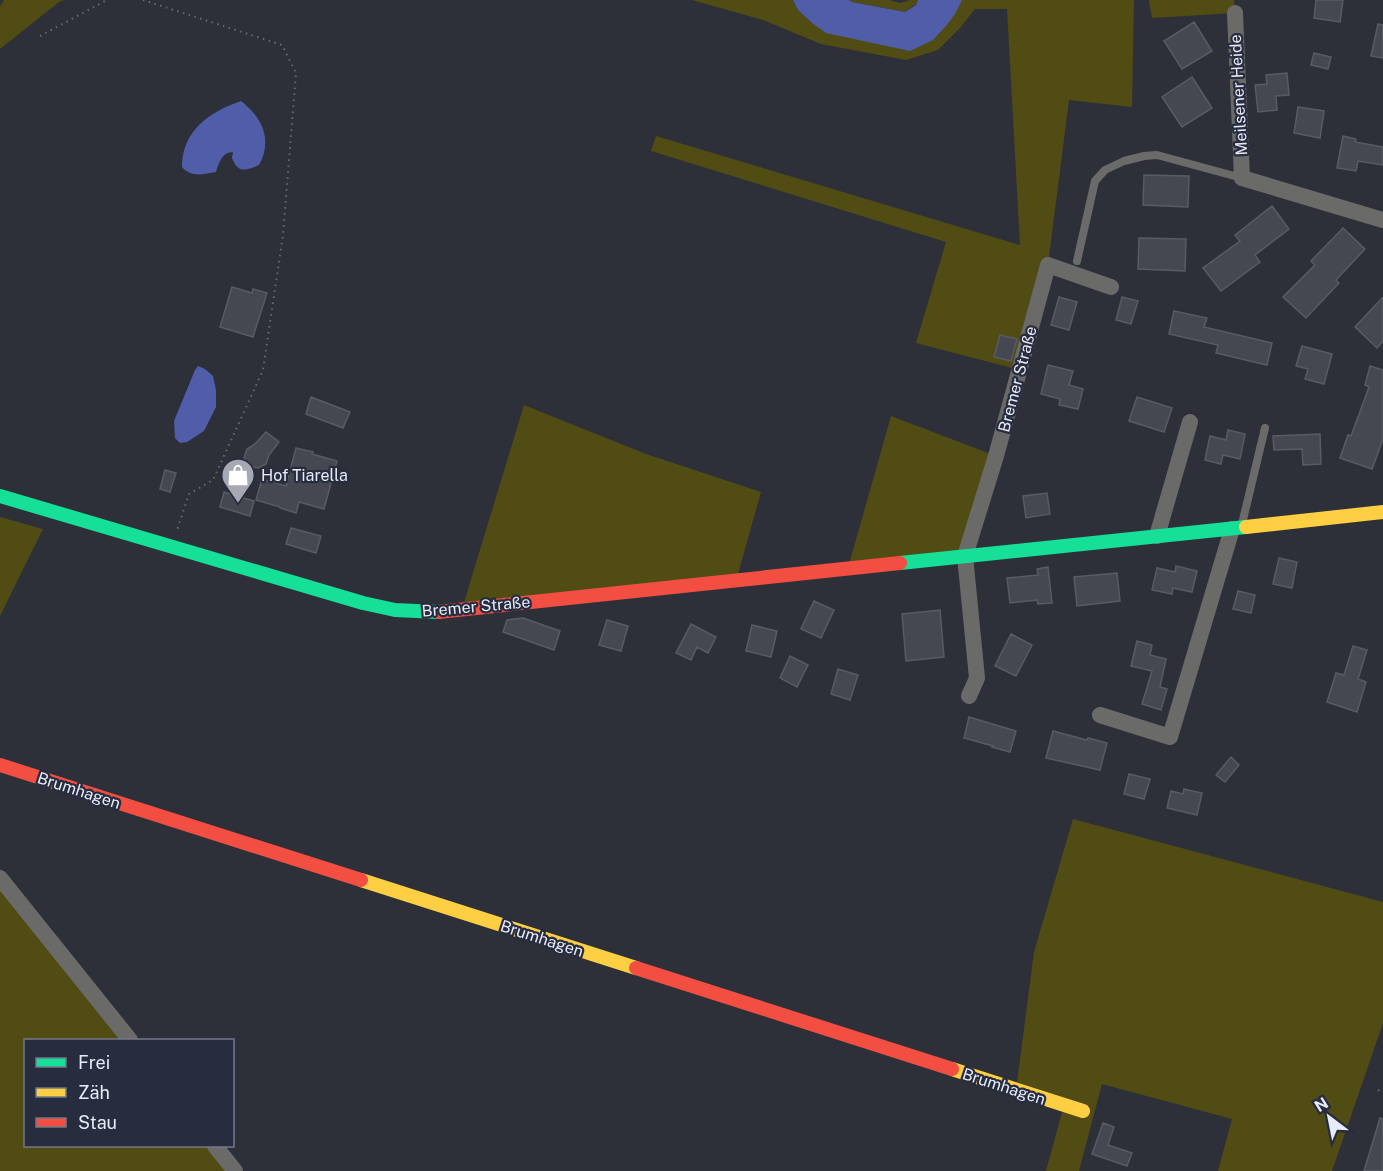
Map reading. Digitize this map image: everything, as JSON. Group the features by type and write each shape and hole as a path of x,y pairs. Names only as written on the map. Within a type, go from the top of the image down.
{"street":[{"name":"Meilsener Heide","path":"1235,13 1242,178 1383,220"},
{"name":"Bremer Straße","path":"969,696 976,678 965,556 996,456 1048,265 1110,287"},
{"path":"1157,536 1190,422"},
{"name":"Bremer Straße","path":"0,496 363,603 395,610 432,613 1383,512"},
{"path":"1100,715 1170,737 1237,528"},
{"name":"Brumhagen","path":"0,765 1083,1111"},
{"path":"0,878 128,1039"},
{"path":"216,1147 235,1171"}],"lane":[{"name":"Meilsener Heide","path":"1077,261 1095,181 1105,170 1124,161 1157,155 1242,178"},
{"path":"1237,528 1264,428"}],"path":[{"path":"40,36 107,0"},
{"path":"143,0 282,45 296,73 283,235 263,370 213,480 189,494 172,547"},
{"path":"1378,1090 1383,1092"}],"shaded area":[{"path":"4,0 64,0 0,49 0,6"},
{"path":"692,0 793,0 798,10 812,23 933,40 949,21 962,0 1134,0 1132,107 1069,100 1048,265 1020,370 916,343 946,242 651,151 656,136 1020,245 1007,9 975,9 938,50 906,60 821,44 763,20"},
{"path":"849,0 889,0 899,3 918,0 905,12"},
{"path":"1149,0 1234,0 1235,13 1152,18"},
{"path":"524,405 646,454 761,492 736,581 462,609"},
{"path":"891,416 996,456 965,556 848,568"},
{"path":"0,517 43,529 0,616"},
{"path":"1073,819 1383,902 1383,1023 1332,1171 1218,1171 1232,1119 1102,1084 1079,1171 1046,1171 1064,1105 1016,1090 1034,952"},
{"path":"0,878 129,1039 24,1039 24,1147 216,1147 235,1171 0,1171"}],"water":[{"path":"793,0 849,0 905,12 916,5 918,0 962,0 955,14 933,40 910,51 826,33 798,10"},
{"path":"241,101 255,114 263,130 265,147 259,165 248,169 239,168 232,158 233,152 229,152 220,162 216,172 189,173 182,167 183,154 192,133 208,117"},
{"path":"198,366 213,376 216,407 204,431 187,442 180,443 175,438 174,421"}],"building":[{"path":"1316,0 1343,0 1340,22 1314,18"},
{"path":"1194,22 1212,51 1182,69 1164,41"},
{"path":"1378,24 1383,25 1383,58 1371,56"},
{"path":"1314,53 1331,57 1328,69 1311,65"},
{"path":"1287,73 1289,95 1276,96 1277,110 1258,112 1255,85 1267,84 1266,75"},
{"path":"1192,77 1212,108 1182,127 1162,97"},
{"path":"1298,107 1324,111 1320,138 1294,133"},
{"path":"1343,136 1356,139 1355,142 1383,147 1383,165 1358,161 1356,171 1337,168"},
{"path":"1144,175 1189,176 1188,207 1143,205"},
{"path":"1272,206 1289,229 1255,255 1260,262 1221,291 1203,268 1240,241 1235,235"},
{"path":"1343,228 1365,249 1336,280 1339,283 1306,318 1283,297 1315,265 1311,261"},
{"path":"1139,238 1186,239 1185,271 1138,269"},
{"path":"232,287 252,293 253,289 267,293 253,337 220,327"},
{"path":"1059,297 1077,302 1069,330 1051,325"},
{"path":"1122,297 1138,301 1131,324 1116,320"},
{"path":"1383,297 1383,341 1377,348 1355,327"},
{"path":"1174,311 1207,318 1204,327 1272,343 1267,365 1216,353 1218,345 1169,334"},
{"path":"1000,335 1017,339 1011,361 994,357"},
{"path":"1302,346 1332,354 1324,384 1305,379 1308,369 1296,366"},
{"path":"1048,365 1073,371 1069,385 1083,389 1078,409 1059,405 1060,399 1041,394"},
{"path":"1370,366 1383,370 1383,439 1372,469 1340,458 1348,435 1351,436 1369,387 1365,385"},
{"path":"311,397 350,412 343,428 306,414"},
{"path":"1137,397 1172,408 1164,432 1129,421"},
{"path":"1228,430 1245,434 1240,459 1223,455 1221,464 1205,460 1210,436 1226,440"},
{"path":"266,432 279,442 269,455 266,464 258,468 249,466 244,458 247,449"},
{"path":"1320,434 1321,464 1303,465 1302,449 1274,450 1273,436"},
{"path":"296,448 337,461 324,509 299,502 296,513 256,500 262,479 286,486"},
{"path":"165,470 176,473 170,492 160,489"},
{"path":"224,492 254,501 250,516 220,507"},
{"path":"1047,493 1050,514 1026,518 1023,496"},
{"path":"291,528 321,536 316,553 286,544"},
{"path":"1279,558 1297,562 1292,588 1273,584"},
{"path":"1176,566 1197,571 1192,592 1173,588 1172,594 1152,590 1157,568 1175,572"},
{"path":"1048,567 1052,603 1038,604 1037,600 1010,603 1007,578 1038,575 1037,569"},
{"path":"1117,573 1120,601 1077,606 1074,577"},
{"path":"1238,591 1255,595 1251,613 1233,609"},
{"path":"814,601 834,610 821,638 801,629"},
{"path":"940,610 944,657 906,661 902,614"},
{"path":"523,618 560,631 554,650 503,632 507,620"},
{"path":"607,620 628,626 621,651 599,645"},
{"path":"691,624 716,637 708,653 697,647 691,660 676,653"},
{"path":"752,625 777,631 771,657 746,651"},
{"path":"1011,634 1032,645 1016,676 995,666"},
{"path":"1137,641 1152,645 1150,655 1166,659 1160,687 1167,689 1161,710 1142,704 1152,671 1131,666"},
{"path":"1353,646 1367,650 1358,679 1366,682 1357,712 1327,702 1336,673 1344,675"},
{"path":"790,656 808,665 797,687 780,678"},
{"path":"838,669 858,675 850,700 831,694"},
{"path":"969,717 1016,731 1010,752 964,738"},
{"path":"1053,731 1107,743 1100,770 1046,758"},
{"path":"1231,757 1239,765 1225,782 1216,775"},
{"path":"1129,774 1150,779 1144,799 1124,794"},
{"path":"1184,789 1202,793 1197,815 1167,808 1171,791 1183,794"},
{"path":"1380,1118 1383,1119 1383,1171 1364,1171"},
{"path":"1103,1123 1114,1127 1108,1145 1132,1153 1127,1166 1092,1154"}],"traffic: fast":[{"path":"0,496 363,603 395,610 438,612"},
{"path":"900,563 1246,527"}],"traffic: slow":[{"path":"1246,527 1383,512"},
{"path":"361,880 636,968"},
{"path":"952,1069 1083,1111"}],"traffic: jam":[{"path":"438,612 900,563"},
{"path":"0,765 361,880"},
{"path":"636,968 952,1069"}],"place":[{"name":"Hof Tiarella","path":"238,504"}]}
